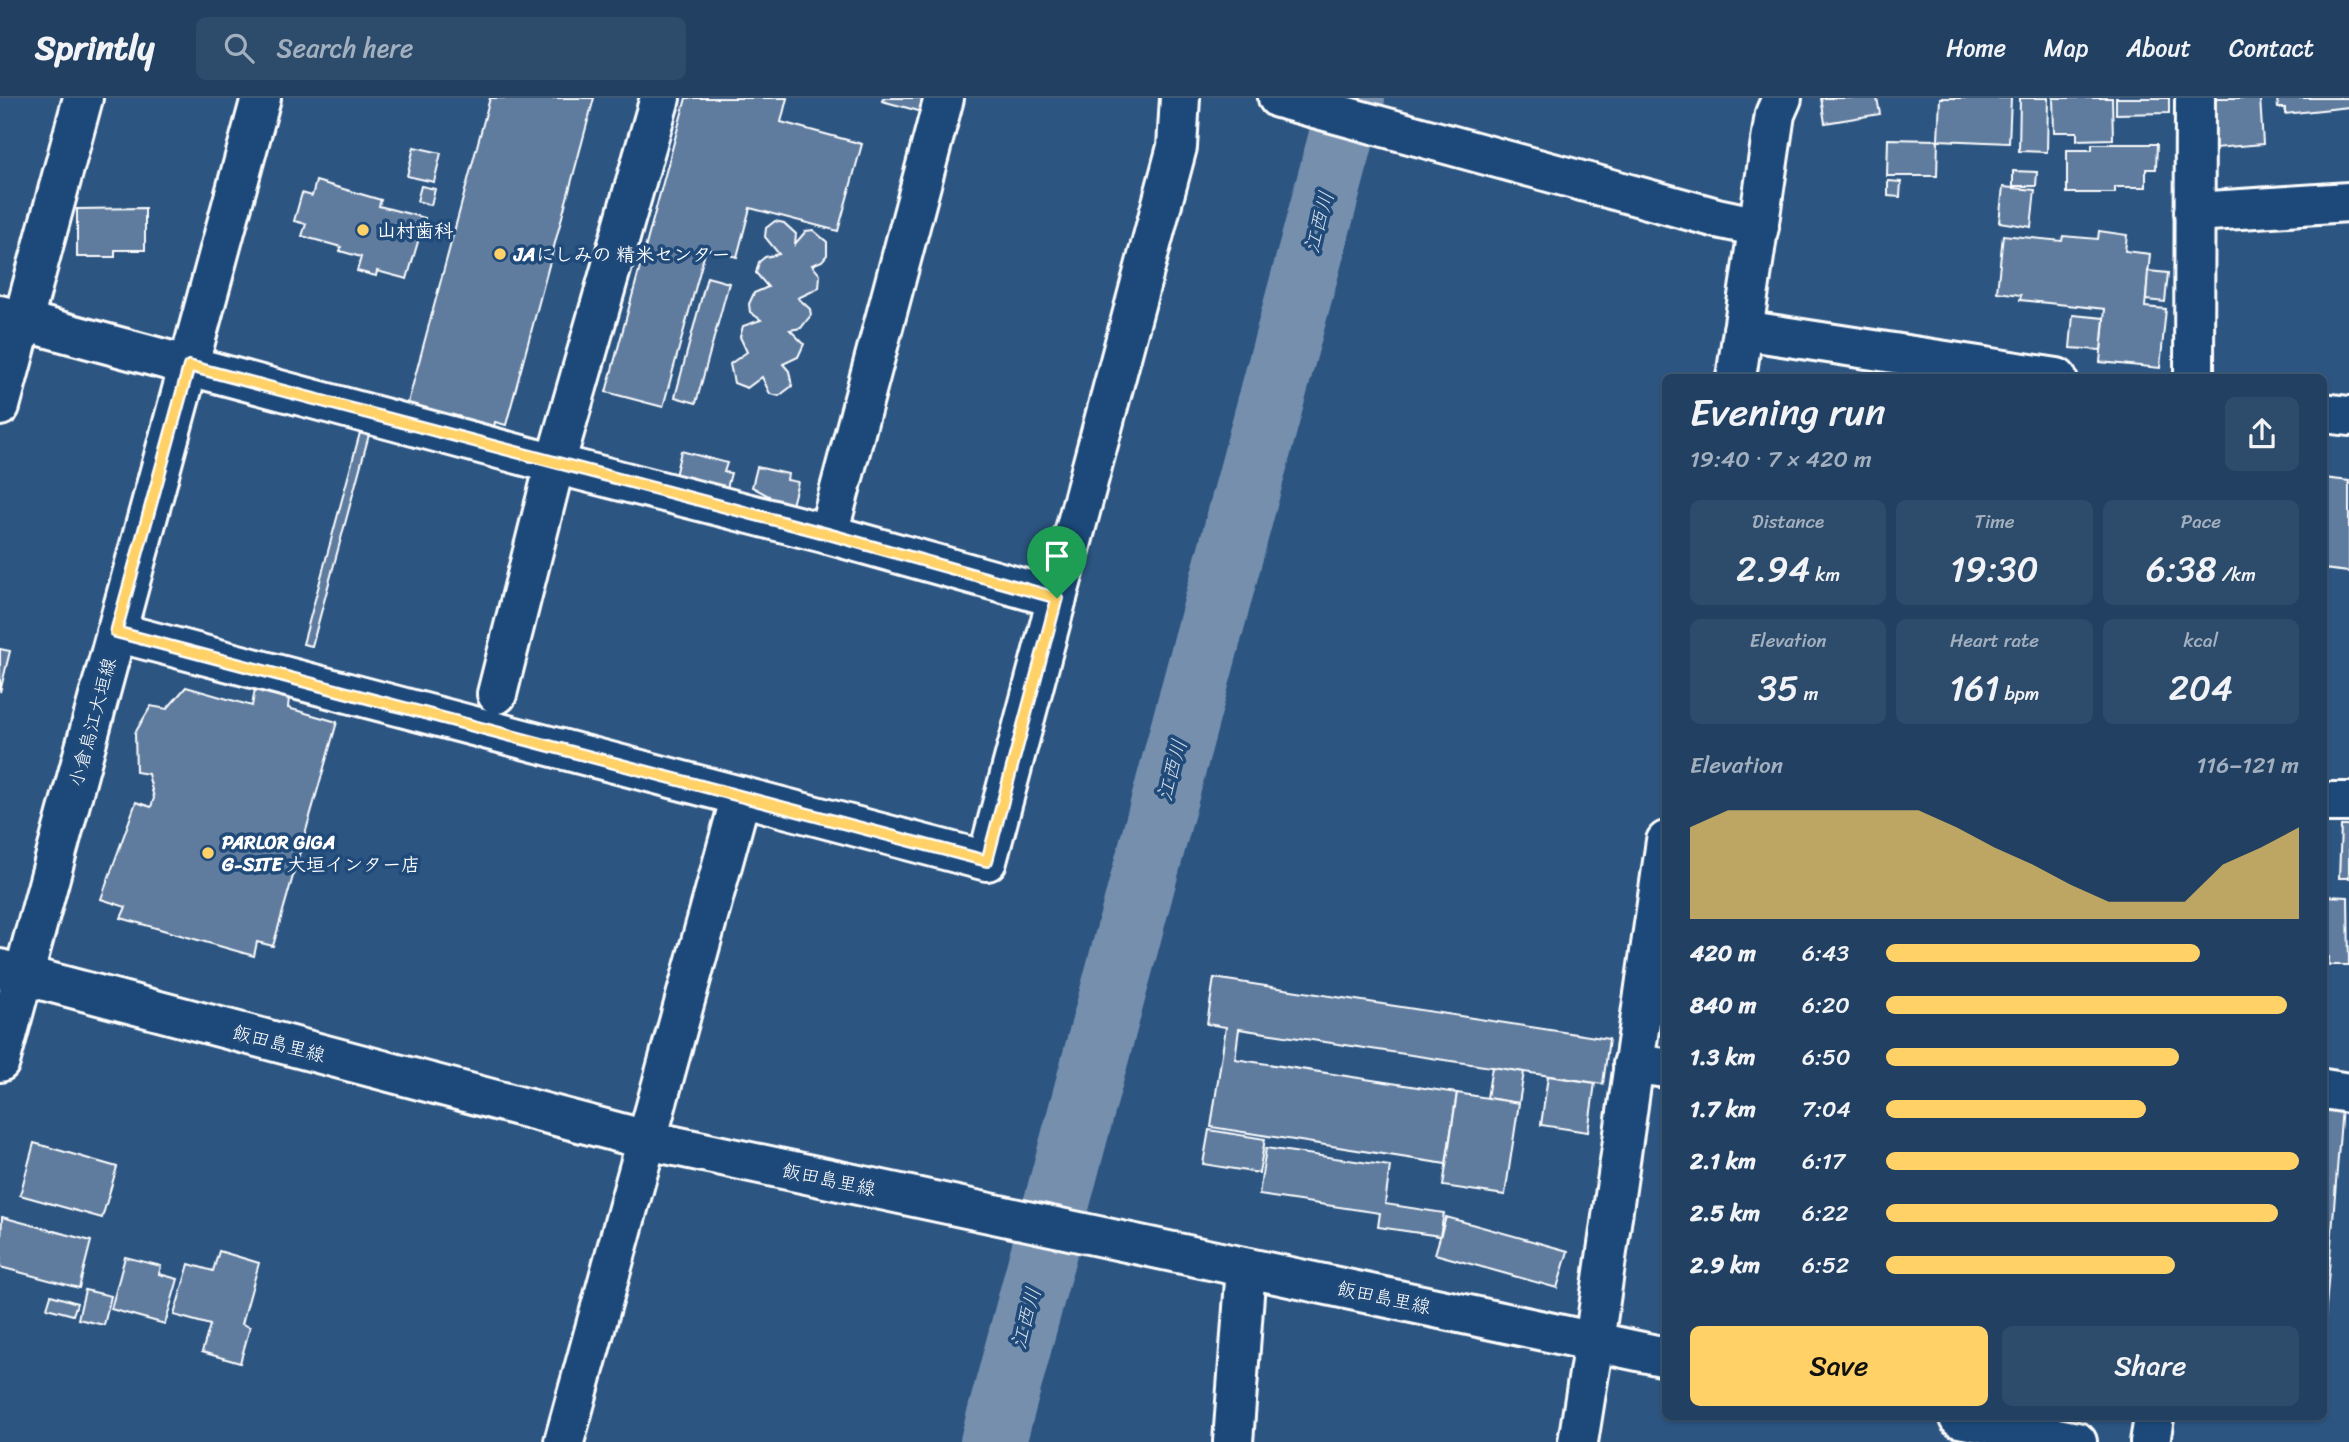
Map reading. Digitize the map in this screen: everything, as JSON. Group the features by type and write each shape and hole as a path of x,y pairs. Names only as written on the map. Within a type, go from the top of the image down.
{"street":[{"path":"0,406 11,318 83,98"},
{"name":"小倉烏江大垣線","path":"0,1062 12,972 116,632 261,98"},
{"path":"497,694 555,464 660,98"},
{"path":"828,534 944,98"},
{"path":"116,632 987,861 1177,147 1180,98"},
{"path":"1278,98 1717,218 1759,227"},
{"path":"1737,374 1775,114 1782,98"},
{"path":"2193,374 2195,98"},
{"path":"2194,212 2349,202"},
{"path":"11,318 555,464 828,534 1057,598"},
{"path":"1744,330 2031,374"},
{"path":"2327,413 2349,416"},
{"path":"564,1442 741,796"},
{"path":"2327,802 2349,802"},
{"path":"1578,1442 1594,1342 1650,1066 1662,897"},
{"name":"飯田島里線","path":"12,972 647,1140 1662,1356"},
{"path":"2327,1089 2349,1093"},
{"path":"1233,1442 1246,1268"},
{"path":"1969,1420 2077,1442"},
{"path":"2150,1442 2154,1420"}],"building":[{"name":"JAにしみの 精米センター","path":"490,98 594,98 506,425 495,422 492,434 406,410"},
{"path":"686,98 787,98 781,122 862,144 838,231 750,208 737,257 706,249 663,407 606,392"},
{"path":"883,98 930,98 926,113 882,101"},
{"path":"1821,98 1877,98 1880,114 1825,123"},
{"path":"1940,98 2011,98 2009,143 1938,140"},
{"path":"2020,98 2048,98 2047,152 2019,151"},
{"path":"2053,98 2112,98 2113,139 2077,140 2077,132 2054,132"},
{"path":"2116,98 2169,98 2169,113 2116,114"},
{"path":"2211,98 2260,98 2263,144 2215,148"},
{"path":"2277,98 2349,98 2349,107 2285,114 2285,108 2278,108"},
{"path":"1888,139 1938,140 1937,176 1887,176"},
{"path":"2092,144 2157,144 2156,169 2146,169 2146,187 2115,187 2115,193 2067,193 2067,150 2092,150"},
{"path":"414,147 441,153 434,182 407,176"},
{"path":"2013,171 2037,172 2036,186 2013,186"},
{"name":"山村歯科","path":"316,181 381,200 379,206 425,218 407,279 377,271 376,276 357,271 361,257 340,251 341,247 302,236 306,224 294,221 302,193 312,196"},
{"path":"1888,181 1901,182 1900,197 1888,196"},
{"path":"421,186 435,189 431,205 417,201"},
{"path":"2003,187 2035,190 2031,227 1999,222"},
{"path":"145,208 145,250 115,250 115,257 77,257 77,209"},
{"path":"775,221 784,223 796,234 795,244 806,231 813,230 827,242 827,255 822,261 812,265 820,275 819,288 798,298 810,309 811,315 801,328 790,330 804,344 798,357 783,364 789,371 792,386 779,396 770,394 762,377 747,388 734,383 730,364 747,352 740,337 743,326 761,320 750,312 749,304 754,293 768,287 756,273 759,262 765,257 779,254 765,237 766,228"},
{"path":"2099,231 2127,235 2125,251 2150,254 2145,307 2166,309 2160,368 2100,362 2105,309 2020,300 2021,295 1997,292 2003,235 2062,241 2063,236 2098,239"},
{"path":"2148,271 2168,273 2165,302 2146,300"},
{"path":"707,277 729,283 696,403 675,397"},
{"path":"2073,315 2104,318 2101,350 2070,348"},
{"path":"361,429 370,431 312,646 303,644"},
{"path":"681,451 727,463 724,472 731,473 726,492 674,480"},
{"path":"757,467 788,474 787,480 798,482 791,509 767,504 769,496 752,487"},
{"path":"2327,478 2349,481 2349,572 2327,569"},
{"path":"0,649 10,651 0,692"},
{"name":"PARLOR GIGA G-SITE 大垣インター店","path":"186,687 252,706 255,689 289,697 288,708 337,722 273,946 257,942 254,956 121,918 126,907 101,899 136,802 151,807 154,798 148,774 136,772 135,733 151,706 167,709"},
{"path":"2341,826 2349,826 2349,878 2339,878"},
{"path":"2327,896 2348,897 2349,965 2329,965"},
{"path":"1214,978 1609,1039 1603,1084 1239,1029 1235,1059 1457,1093 1446,1164 1211,1127 1226,1027 1207,1024"},
{"path":"1492,1067 1524,1072 1519,1103 1487,1098"},
{"path":"1548,1076 1595,1083 1588,1132 1541,1125"},
{"path":"1457,1093 1519,1103 1505,1195 1443,1186"},
{"path":"2327,1105 2342,1107 2327,1295"},
{"path":"1209,1130 1265,1139 1259,1173 1203,1164"},
{"path":"34,1143 117,1167 102,1218 20,1195"},
{"path":"1266,1148 1390,1166 1385,1204 1444,1213 1440,1236 1378,1227 1380,1213 1259,1195"},
{"path":"2,1217 91,1241 79,1288 0,1267"},
{"path":"1446,1217 1568,1251 1557,1288 1435,1254"},
{"path":"219,1251 259,1263 242,1324 250,1327 240,1363 202,1352 210,1325 174,1315 189,1264 213,1271"},
{"path":"125,1257 161,1266 159,1274 178,1279 165,1324 111,1309"},
{"path":"85,1290 111,1296 104,1325 78,1319"},
{"path":"51,1295 77,1303 73,1315 47,1308"}],"waterway":[{"name":"江西川","path":"993,1442 1352,98"}],"place":[{"name":"山村歯科","path":"363,230"},
{"name":"JAにしみの 精米センター","path":"500,254"},
{"name":"PARLOR GIGA G-SITE 大垣インター店","path":"208,853"}],"route":[{"path":"189,366 828,534 1057,598 987,861 116,632 189,366"}]}
